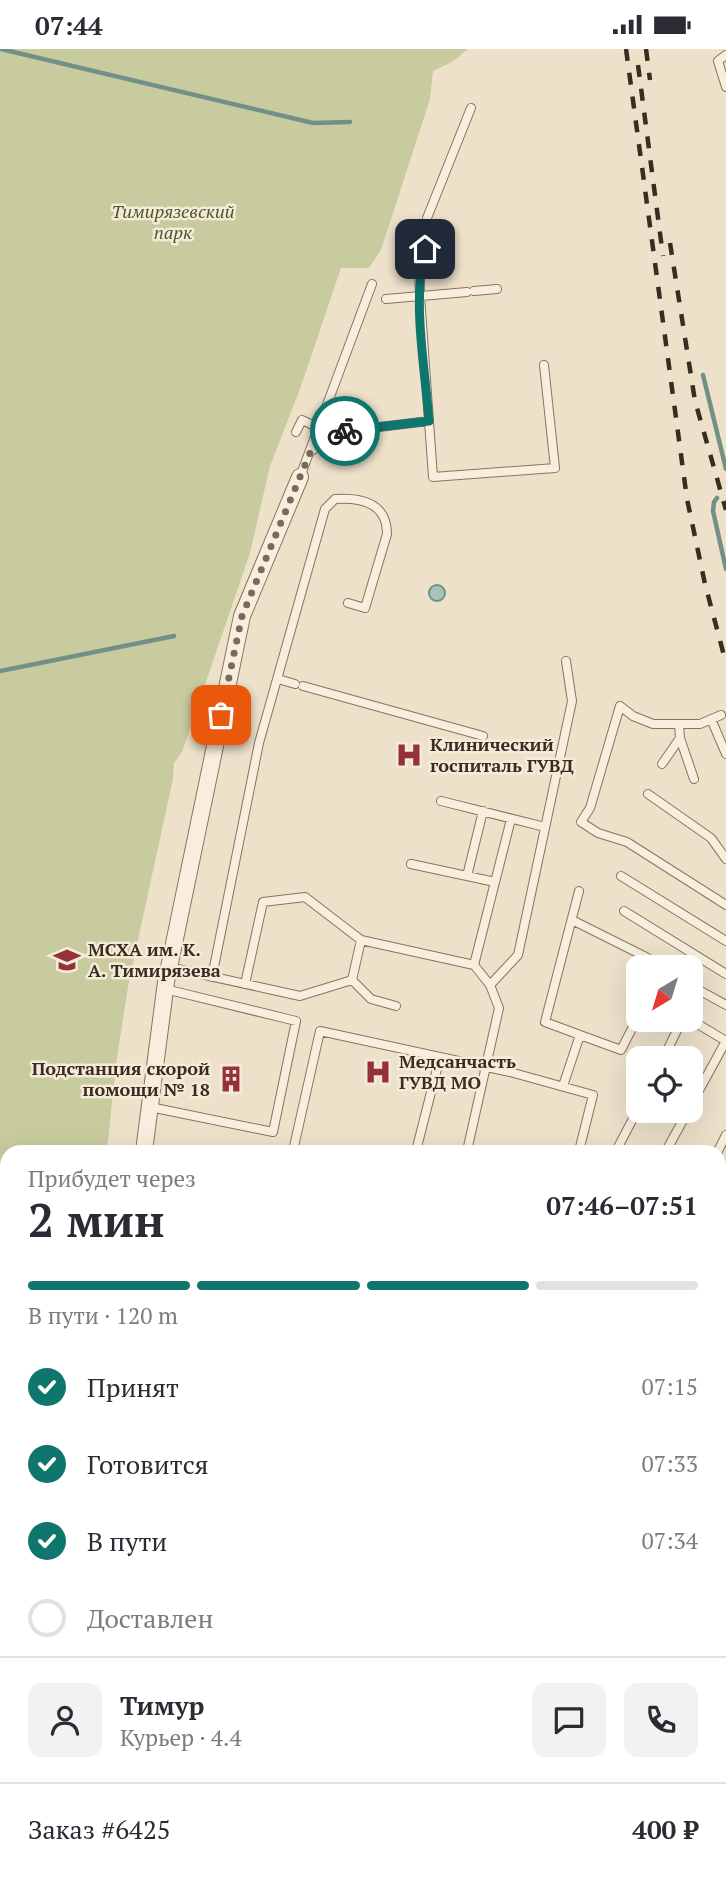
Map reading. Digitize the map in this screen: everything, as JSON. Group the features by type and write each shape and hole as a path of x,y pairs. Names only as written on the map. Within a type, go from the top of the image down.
{"street":[{"path":"145,1145 169,967 242,616 300,477"}],"lane":[{"path":"726,55 718,61 726,87"},
{"path":"427,218 471,108"},
{"path":"425,249 419,272 419,296 433,477 555,468 544,365"},
{"path":"300,477 372,284"},
{"path":"386,299 497,289"},
{"path":"296,432 302,420 319,428"},
{"path":"310,453 338,432 429,421"},
{"path":"212,977 259,743 325,509 335,499 354,498 377,507 387,521 387,534 365,608 348,603"},
{"path":"490,985 518,955 572,701 566,661"},
{"path":"278,679 483,736"},
{"path":"721,715 700,724 653,723 633,716 620,706 590,808 581,822 598,833 627,842 726,905"},
{"path":"711,719 726,754"},
{"path":"679,724 680,738 694,779"},
{"path":"662,764 680,738"},
{"path":"648,794 711,838 726,859"},
{"path":"440,801 545,828"},
{"path":"467,876 483,811"},
{"path":"474,965 511,819"},
{"path":"411,864 495,882"},
{"path":"621,876 726,941"},
{"path":"579,891 545,1022 621,1050 630,1033"},
{"path":"245,984 263,902 305,897 361,940 474,965 490,985 499,1008 468,1145"},
{"path":"624,911 726,974"},
{"path":"572,920 642,955"},
{"path":"352,980 361,940"},
{"path":"169,967 300,996 352,980"},
{"path":"352,980 371,999 396,1006"},
{"path":"149,1106 273,1132 296,1021 165,989"},
{"path":"704,993 726,1005"},
{"path":"703,1083 726,1041 704,1028"},
{"path":"294,1145 320,1031 485,1067 593,1095 580,1145"},
{"path":"563,1086 580,1035"},
{"path":"418,1145 440,1057"},
{"path":"619,1145 631,1123"},
{"path":"669,1145 681,1123"}],"green space":[{"name":"Тимирязевский парк","path":"0,49 468,49 452,62 433,71 430,99 381,250 369,268 341,268 300,389 270,466 250,553 182,752 174,763 173,779 129,981 116,1064 108,1145 0,1145"}],"water":[{"path":"434,585 440,585 445,593 443,599 434,601 429,596 429,590"}],"waterway":[{"path":"1,49 313,123 350,122"},
{"path":"703,375 726,469"},
{"path":"717,498 713,511 726,569"},
{"path":"0,671 174,636"}],"railway":[{"path":"626,49 687,499 705,584 726,663"},
{"path":"646,49 650,80"},
{"path":"638,65 663,256"},
{"path":"670,243 695,401 726,510"}],"way so far":[{"path":"221,715 242,616 310,453 338,432 345,431"}],"place":[{"name":"Клинический госпиталь ГУВД","path":"409,755"},
{"name":"МСХА им. К. А. Тимирязева","path":"67,960"},
{"name":"Медсанчасть ГУВД МО","path":"378,1072"},
{"name":"Подстанция скорой помощи № 18","path":"231,1079"}],"route":[{"path":"345,431 429,421 419,296 419,272 425,249"}]}
